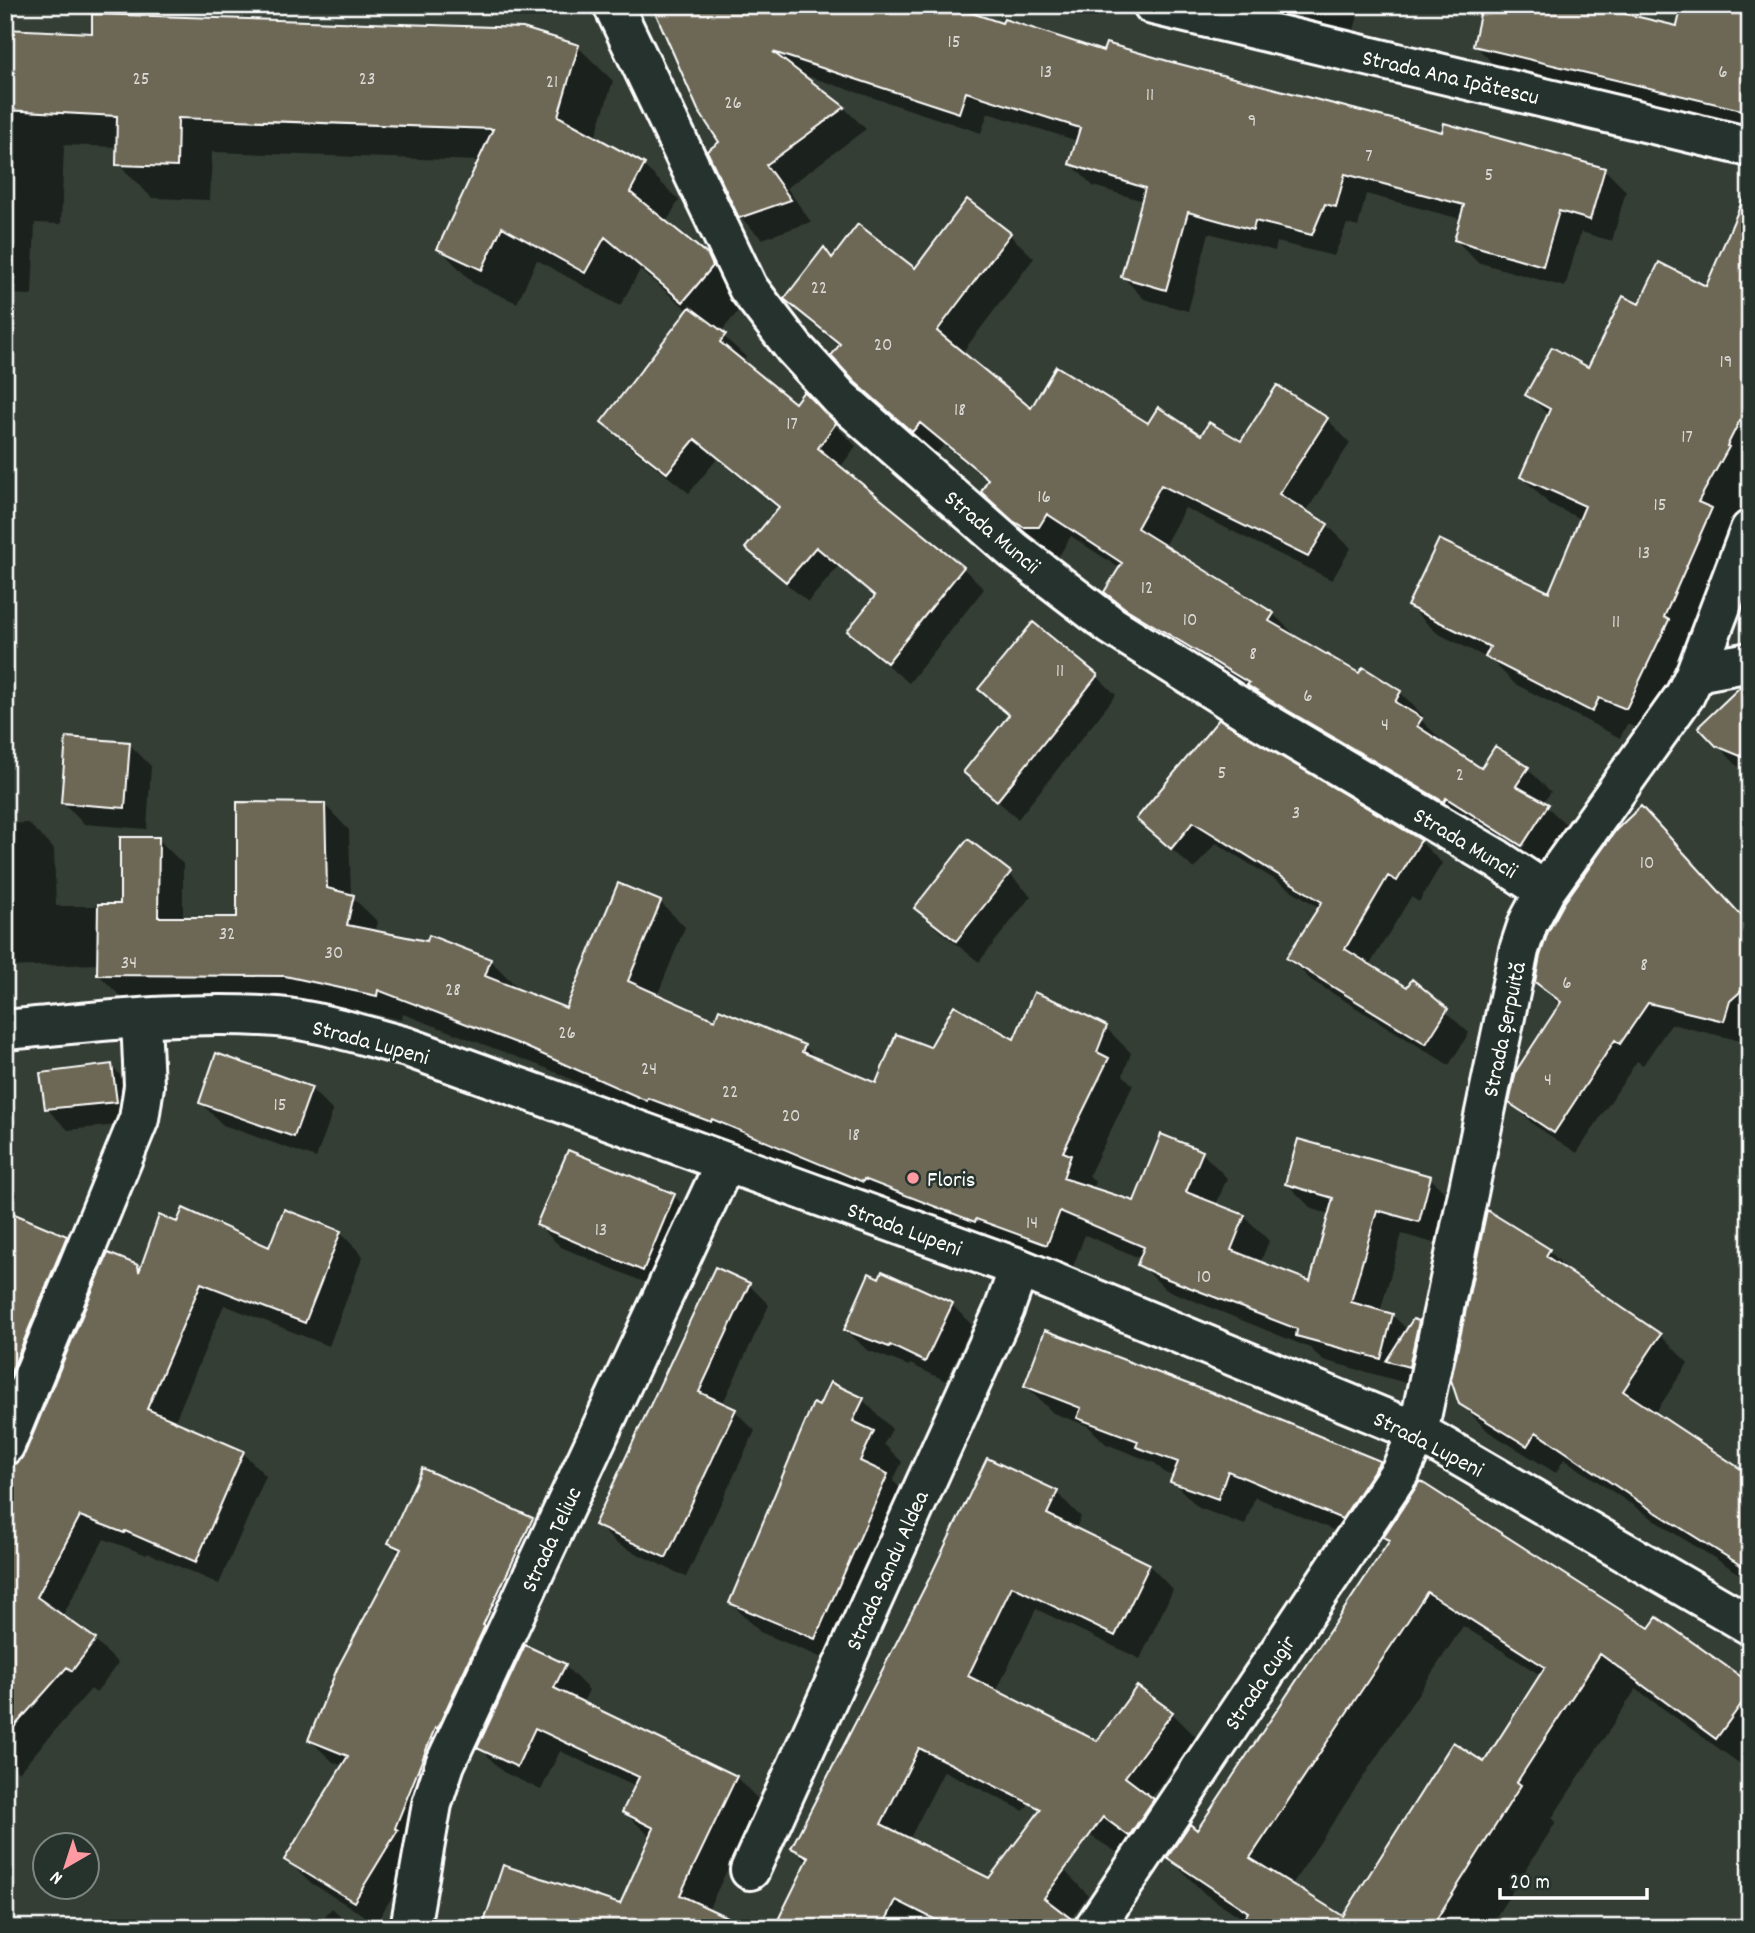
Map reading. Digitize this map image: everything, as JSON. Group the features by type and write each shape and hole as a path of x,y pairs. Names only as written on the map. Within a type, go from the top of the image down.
{"street":[{"name":"Strada Muncii","path":"613,5 748,288 794,348 841,398 1013,550 1112,626 1259,719 1497,859 1545,891"},
{"name":"Strada Ana Ipătescu","path":"1153,5 1750,147"},
{"name":"Strada Șerpuită","path":"1418,1432 1519,950 1528,923 1545,891 1685,695 1750,530"},
{"path":"1696,672 1750,662"},
{"name":"Strada Lupeni","path":"5,1030 141,1019 278,1017 407,1047 1019,1268 1418,1432 1750,1625"},
{"path":"5,1445 139,1119 144,1086 141,1019"},
{"name":"Strada Teliuc","path":"410,1928 432,1804 445,1763 726,1163"},
{"name":"Strada Sandu Aldea","path":"750,1870 1004,1310 1019,1268"},
{"name":"Strada Cugir","path":"1094,1928 1401,1470 1418,1432"}],"building":[{"path":"652,5 948,5 1002,23 1004,19 1103,51 1106,43 1442,132 1444,123 1605,168 1590,220 1559,211 1543,266 1454,240 1464,205 1345,174 1336,207 1325,204 1312,235 1255,221 1253,230 1188,212 1166,290 1121,277 1145,188 1069,164 1080,128 966,92 959,113 773,52 845,107 766,165 791,200 739,218 707,151 719,142 698,110"},
{"path":"1482,5 1588,5 1677,26 1682,5 1750,5 1750,112 1473,46"},
{"path":"92,14 523,28 579,45 558,116 645,164 630,192 708,255 713,266 683,302 605,237 585,273 502,227 482,270 437,249 493,129 178,118 177,167 116,165 117,116 5,110 5,29 92,33"},
{"path":"1750,183 1750,400 1727,446 1729,447 1698,502 1712,508 1664,617 1669,620 1626,709 1599,698 1592,712 1485,657 1490,647 1407,606 1439,539 1549,592 1585,506 1520,477 1550,409 1525,395 1552,347 1588,367 1623,296 1639,304 1659,262 1706,286"},
{"path":"967,199 1011,233 937,331 1031,408 1056,366 1148,423 1158,407 1201,435 1209,422 1241,441 1277,385 1328,418 1279,494 1328,524 1308,557 1161,485 1137,528 1274,613 1269,621 1359,673 1363,667 1401,691 1395,702 1422,718 1417,726 1481,768 1495,746 1529,767 1516,786 1549,804 1522,846 1446,798 1444,802 1270,700 1247,685 1249,683 1125,608 1104,592 1122,563 1047,514 1039,527 1023,527 1013,521 981,492 988,479 920,423 912,432 855,382 831,356 840,344 784,299 824,247 832,258 858,224 915,268"},
{"path":"690,307 726,334 720,342 795,403 804,391 836,423 818,448 964,567 887,663 847,631 875,596 816,547 786,582 745,548 779,507 695,439 667,473 601,422"},
{"path":"1033,622 1098,675 997,801 963,772 1009,715 978,689"},
{"path":"1750,684 1750,760 1716,746 1698,727 1741,686"},
{"path":"1219,719 1421,840 1397,881 1388,876 1345,949 1407,987 1412,979 1448,1009 1426,1044 1286,958 1322,902 1193,822 1171,849 1136,819"},
{"path":"66,737 130,742 125,808 61,803"},
{"path":"237,802 325,803 327,888 354,895 347,925 427,941 429,935 491,959 485,976 566,1008 618,883 661,901 628,981 715,1020 719,1009 805,1045 802,1052 876,1083 896,1034 930,1047 954,1005 1014,1039 1034,992 1066,1005 1107,1026 1097,1052 1109,1058 1063,1152 1071,1155 1063,1178 1134,1201 1161,1134 1203,1151 1186,1192 1245,1215 1231,1250 1310,1281 1333,1198 1285,1184 1298,1139 1431,1176 1419,1222 1377,1210 1351,1302 1393,1314 1381,1359 1296,1336 1297,1329 1160,1276 1137,1265 1144,1247 1060,1211 1047,1245 976,1219 975,1222 864,1179 863,1182 712,1119 711,1122 648,1098 647,1101 519,1044 378,990 377,996 285,976 97,975 98,904 120,904 120,837 159,837 158,917 237,917"},
{"path":"1641,806 1750,925 1750,983 1730,1001 1724,1021 1648,1003 1620,1044 1615,1040 1554,1133 1509,1103 1516,1071 1561,1002 1535,982 1540,956 1548,932 1564,903 1616,830"},
{"path":"968,839 1011,872 956,941 914,908"},
{"path":"216,1053 312,1087 294,1137 199,1103"},
{"path":"112,1064 117,1102 45,1109 40,1073"},
{"path":"568,1150 675,1194 643,1271 536,1225"},
{"path":"183,1208 269,1247 284,1209 341,1231 305,1323 201,1283 147,1409 244,1451 196,1562 125,1531 124,1533 80,1516 37,1597 96,1639 72,1671 67,1667 5,1737 5,1466 18,1463 25,1453 108,1253 138,1265 139,1272 159,1215 177,1222"},
{"path":"5,1210 67,1236 5,1387"},
{"path":"1487,1210 1550,1249 1546,1256 1661,1334 1623,1391 1750,1475 1750,1571 1644,1505 1536,1432 1527,1446 1459,1404 1451,1380"},
{"path":"715,1267 750,1283 699,1392 736,1409 666,1558 594,1525"},
{"path":"882,1271 953,1303 925,1362 890,1345 889,1347 844,1330 869,1273 879,1278"},
{"path":"1413,1319 1419,1321 1409,1367 1386,1361"},
{"path":"1045,1330 1249,1407 1380,1461 1342,1519 1228,1471 1218,1499 1170,1482 1178,1462 1136,1447 1138,1441 1077,1418 1081,1408 1024,1386"},
{"path":"830,1382 864,1398 853,1421 874,1431 860,1461 888,1474 815,1639 729,1603 813,1403 819,1406"},
{"path":"987,1458 1058,1491 1047,1514 1150,1564 1115,1636 1012,1586 968,1676 1097,1741 1137,1686 1173,1712 1125,1777 1154,1799 1129,1836 1103,1817 1044,1898 1074,1921 1072,1928 952,1928 896,1900 882,1928 774,1928 809,1857 791,1848 929,1579","holes":["919,1748 1041,1809 989,1878 881,1824"]},
{"path":"422,1468 533,1518 437,1729 435,1728 395,1828 398,1830 354,1902 284,1860 348,1756 308,1740 337,1669 401,1549 388,1543"},
{"path":"1420,1481 1649,1628 1657,1617 1750,1683 1750,1692 1716,1739 1600,1654 1517,1782 1521,1785 1431,1928 1238,1928 1248,1912 1167,1858 1190,1824 1197,1830 1390,1540 1383,1537","holes":["1427,1592 1545,1667 1484,1762 1453,1742 1343,1916 1250,1858"]},
{"path":"525,1645 566,1664 554,1688 737,1776 680,1895 750,1928 482,1928 503,1865 620,1904 654,1828 622,1812 639,1777 535,1728 517,1767 477,1748"}],"place":[{"name":"Floris","path":"913,1178"}]}
